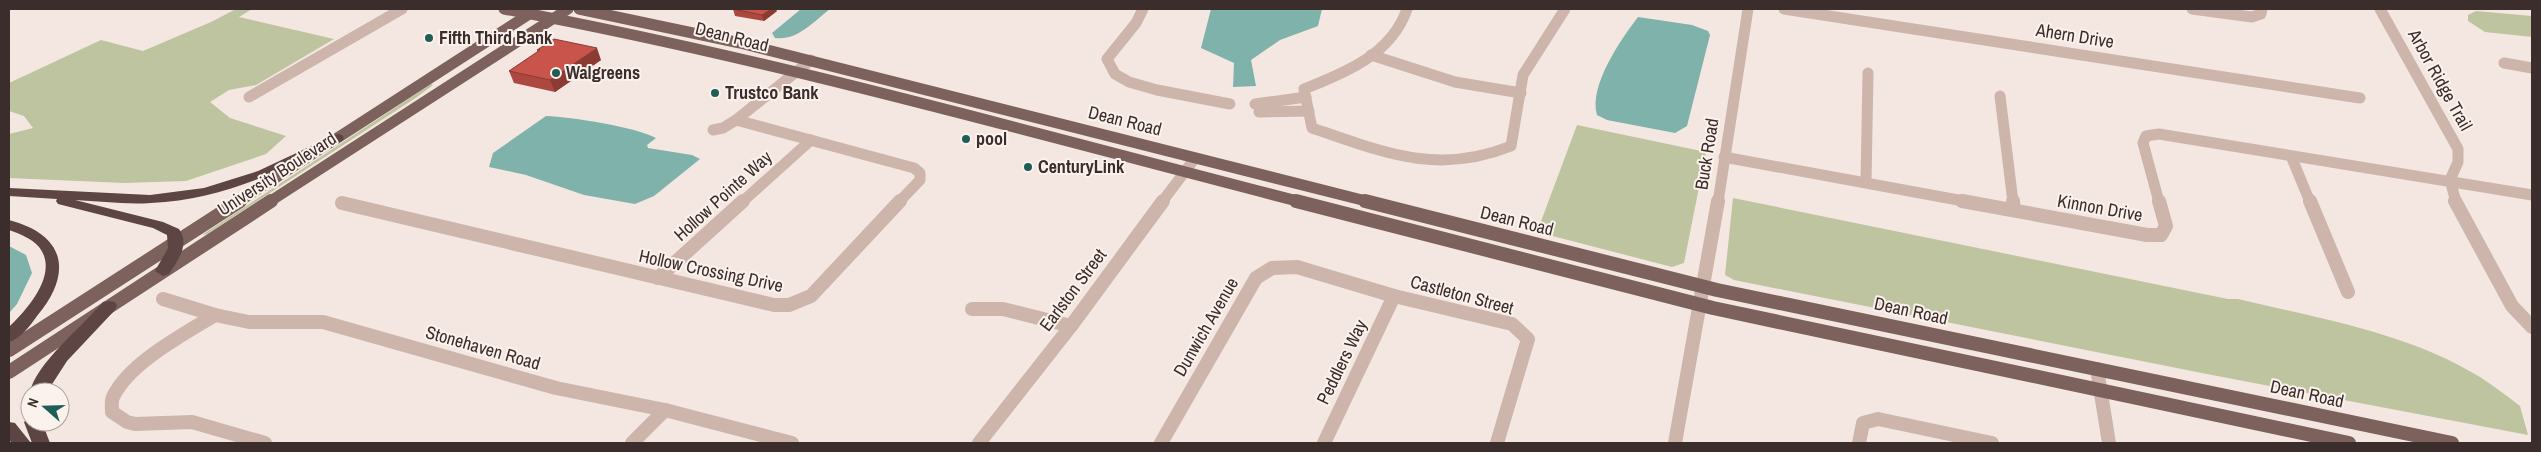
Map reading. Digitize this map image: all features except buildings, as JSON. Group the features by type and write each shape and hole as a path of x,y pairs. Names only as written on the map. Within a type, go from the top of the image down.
{"highway":[{"path":"9,192 150,199 206,192 263,174 337,138"},
{"path":"32,193 167,228 174,232 178,241 177,250 163,272"},
{"path":"9,225 40,238 49,251 54,267 50,284 42,301 21,326 9,336"},
{"path":"44,382 57,362 95,325 110,306"},
{"path":"9,428 22,443"}],"main road":[{"name":"Dean Road","path":"504,9 534,11 554,18 653,37 796,72 1699,305 2349,443"},
{"name":"University Boulevard","path":"9,372 568,9"},
{"name":"Dean Road","path":"579,9 691,32 811,60 1702,286 2452,443"},
{"name":"University Boulevard","path":"9,350 534,11"}],"street":[{"path":"249,97 402,9"},
{"path":"1143,9 1139,20 1113,48 1107,59 1113,73 1121,79 1138,85 1230,104"},
{"path":"1408,9 1406,18 1395,36 1371,55 1350,69 1304,89 1312,128 1404,158 1432,162 1472,160 1494,155 1511,146 1523,76 1531,60 1565,12 1565,9"},
{"name":"Buck Road","path":"1675,443 1748,9"},
{"name":"Ahern Drive","path":"1784,9 2360,98"},
{"path":"2192,9 2252,17 2261,14 2262,9"},
{"name":"Arbor Ridge Trail","path":"2380,9 2458,149 2458,162 2450,180"},
{"path":"1371,55 1455,82 1521,93"},
{"path":"713,130 723,128 736,120 811,60"},
{"path":"2504,63 2532,68"},
{"path":"1866,182 1868,73"},
{"path":"2000,96 2014,210"},
{"path":"1306,97 1257,108 1309,112"},
{"name":"Hollow Crossing Drive","path":"342,203 774,305 801,302 810,296 920,180 920,173 914,168 736,120"},
{"name":"Kinnon Drive","path":"1724,157 2147,235 2161,235 2166,226 2143,143 2146,136 2159,134 2450,180 2532,195"},
{"name":"Hollow Pointe Way","path":"658,278 810,140"},
{"path":"2291,156 2348,292"},
{"name":"Earlston Street","path":"979,443 1071,326 1195,158"},
{"path":"2450,180 2455,201 2512,306 2532,327"},
{"name":"Dunwich Avenue","path":"1162,443 1256,278 1272,268 1297,267 1394,296"},
{"name":"Peddlers Way","path":"1324,443 1394,296"},
{"name":"Castleton Street","path":"1394,296 1512,324 1528,339 1497,443"},
{"name":"Stonehaven Road","path":"163,299 215,315 249,322 323,322 556,388 665,410 792,443"},
{"path":"972,309 1003,308 1071,326"},
{"path":"215,315 127,376 114,392 110,406 115,416 129,423 191,422 265,443"},
{"path":"2097,369 2109,443"},
{"path":"632,443 665,410"},
{"path":"1859,443 1863,423 1878,419 1896,421 1992,443"}],"green space":[{"path":"236,9 252,9 239,17 334,39 256,85 229,90 210,102 230,118 286,136 266,154 186,181 124,183 9,178 9,134 33,128 24,116 9,111 9,83 101,40 143,51 211,22"},
{"path":"2476,11 2532,16 2532,37 2485,32 2468,21 2468,15"},
{"path":"431,84 433,85 417,97 207,234 202,235"},
{"path":"1577,125 1706,152 1684,263 1672,267 1537,232"},
{"path":"1733,198 2228,299 2238,299 2331,320 2393,338 2452,362 2495,387 2520,406 2528,435 2212,375 1734,280 1725,275"}],"water":[{"path":"801,9 830,9 798,34 790,37 775,38 772,33"},
{"path":"1211,9 1322,9 1318,26 1280,40 1251,60 1256,86 1233,87 1234,63 1201,48"},
{"path":"1638,17 1692,25 1708,31 1710,35 1687,126 1675,133 1607,120 1597,115 1595,104 1602,77 1615,50"},
{"path":"546,116 587,120 634,130 656,138 647,145 648,148 692,155 700,159 654,196 635,204 584,195 526,175 489,167 493,153"},
{"path":"9,246 26,255 32,273 17,304 9,313"}],"place":[{"name":"Fifth Third Bank","path":"429,38"},
{"name":"Walgreens","path":"556,73"},
{"name":"Trustco Bank","path":"715,93"},
{"name":"pool","path":"966,139"},
{"name":"CenturyLink","path":"1028,167"}]}
